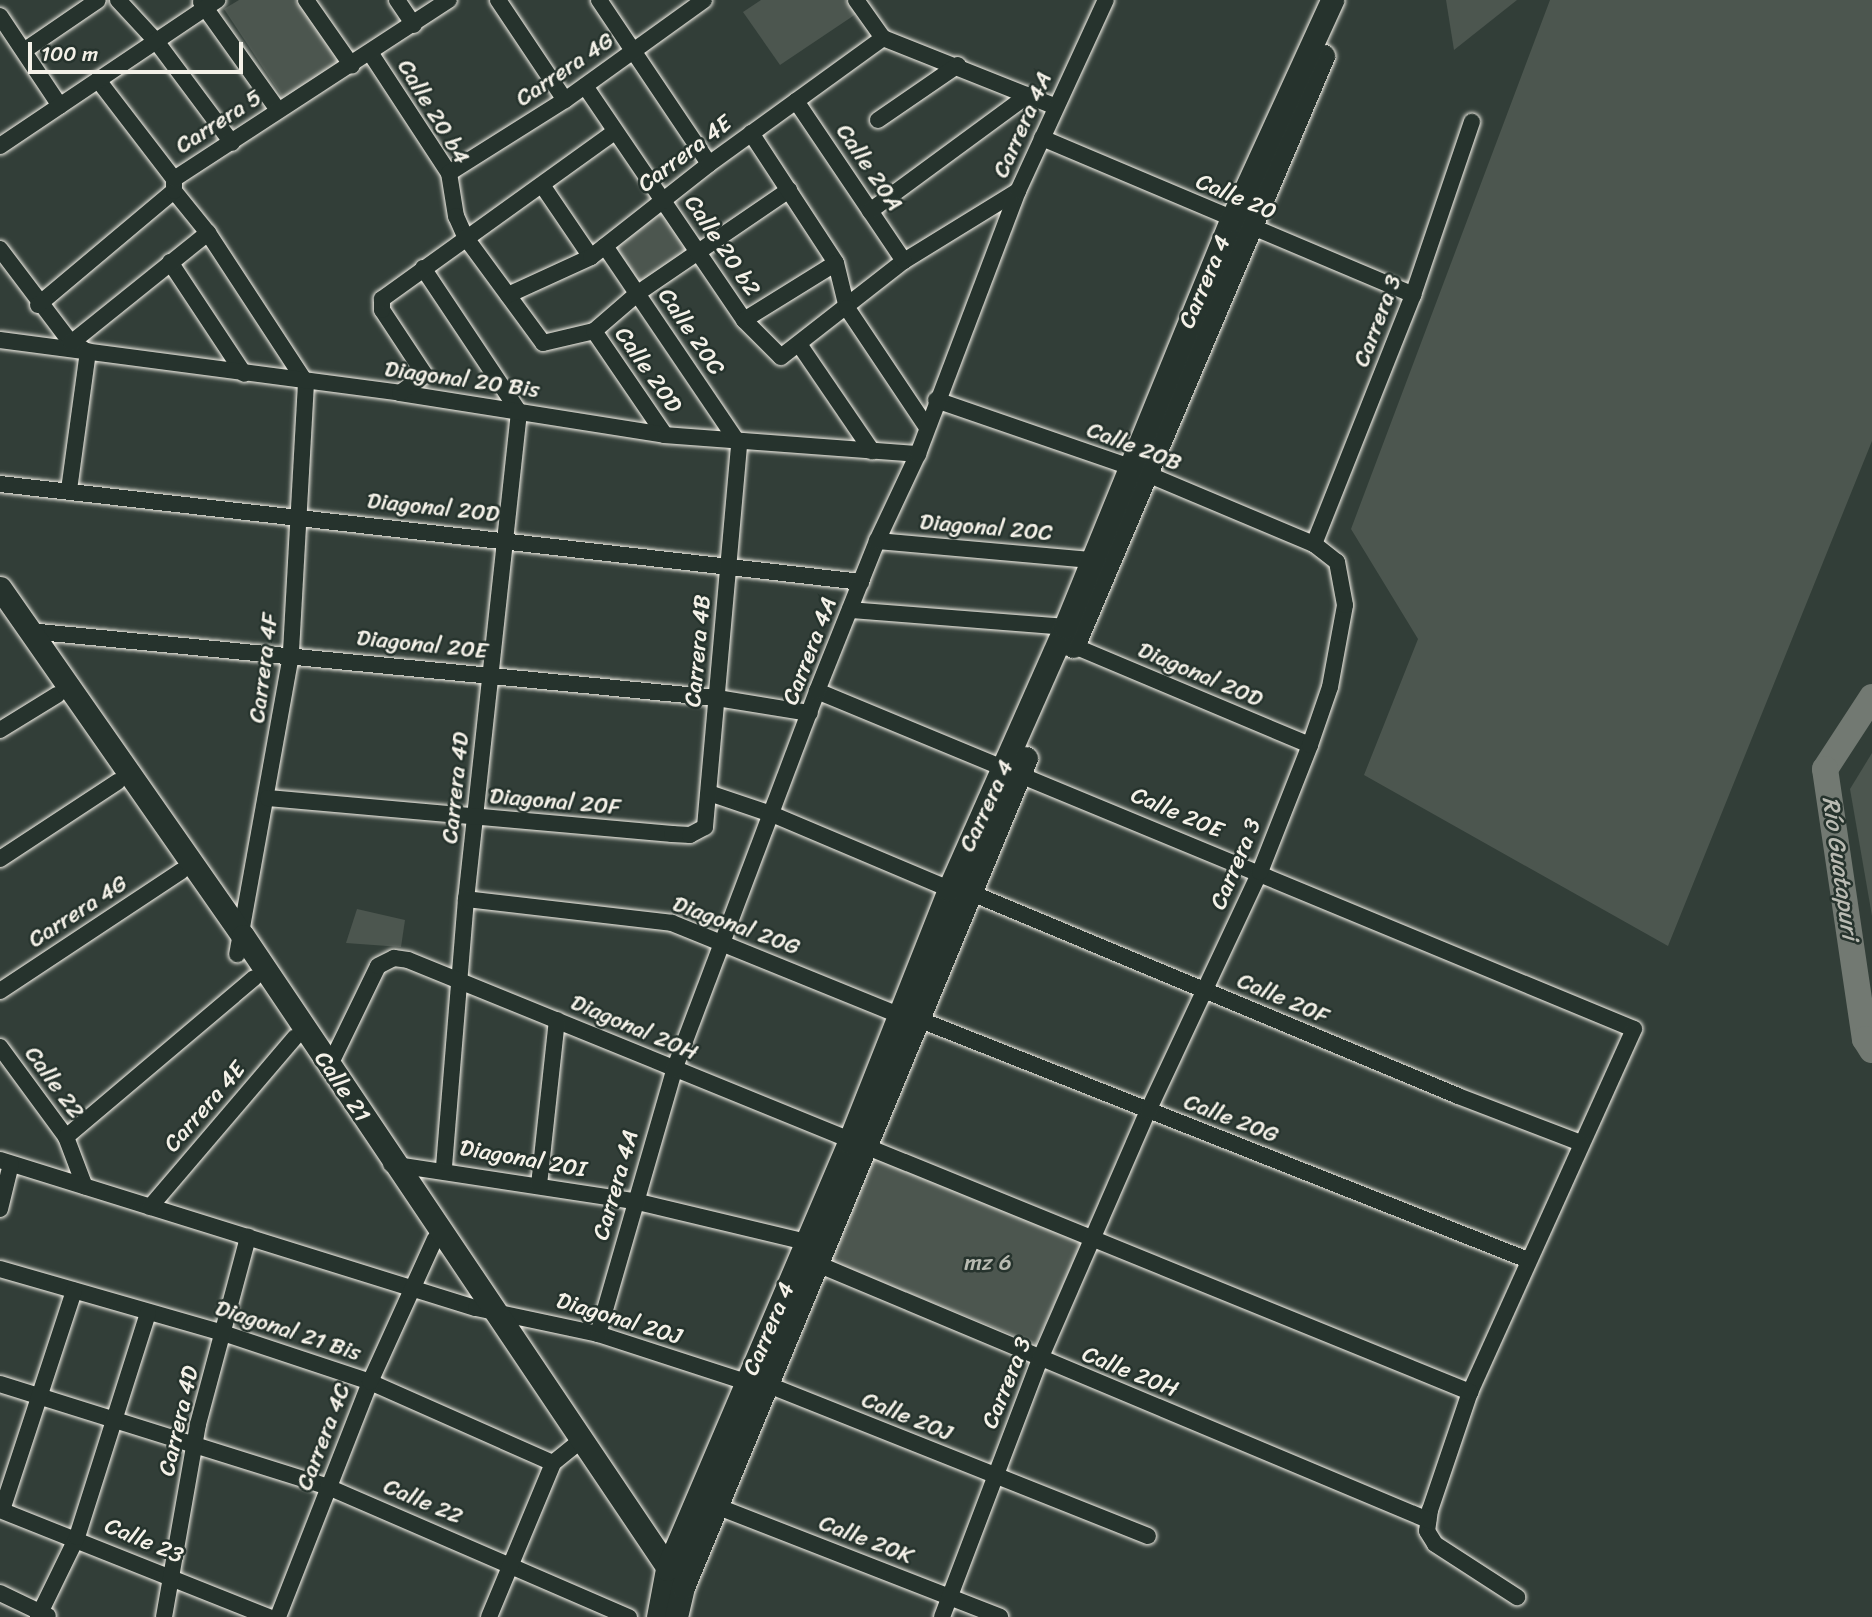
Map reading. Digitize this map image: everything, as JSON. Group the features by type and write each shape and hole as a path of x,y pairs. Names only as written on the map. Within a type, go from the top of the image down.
{"main road":[{"name":"Carrera 4","path":"671,1605 667,1569 756,1383 959,890 1069,637 1241,225 1332,0"},
{"name":"Carrera 4","path":"1241,225 1347,0"},
{"name":"Carrera 4","path":"1069,637 1091,561 1138,471"},
{"name":"Calle 21","path":"0,588 240,945 328,1069 483,1308"},
{"name":"Calle 21","path":"0,610 117,782 181,871 240,945 254,978 390,1164 435,1239 575,1444 667,1569"},
{"name":"Carrera 4","path":"671,1605 716,1506 756,1383"},
{"name":"Calle 21","path":"575,1444 671,1605"}],"street":[{"path":"25,50 98,0"},
{"path":"118,0 156,41 232,143"},
{"path":"306,0 352,66"},
{"path":"397,0 414,24"},
{"name":"Carrera 5","path":"38,305 174,185 278,110 371,54 449,0"},
{"path":"498,0 565,100"},
{"path":"599,0 709,164"},
{"name":"Carrera 4G","path":"449,173 565,100 704,0"},
{"path":"856,0 883,38 958,65 1056,107"},
{"name":"Carrera 4A","path":"598,1334 634,1201 674,1070 774,815 817,691 877,541 918,454 926,426 1018,191 1106,0"},
{"path":"0,146 208,3 278,110"},
{"path":"0,16 60,106"},
{"name":"Carrera 4E","path":"508,295 592,257 709,164 883,38"},
{"name":"Calle 20 b4","path":"371,54 449,173 456,216 466,238 536,338 548,344 594,331"},
{"path":"878,120 958,65"},
{"path":"98,80 208,233 306,383"},
{"name":"Calle 20 b2","path":"585,86 744,320 781,357 799,344"},
{"path":"870,211 1028,95"},
{"name":"Calle 20A","path":"796,101 904,261"},
{"name":"Carrera 3","path":"942,1617 1040,1359 1096,1236 1148,1111 1260,872 1310,745 1330,687 1345,605 1337,562 1314,544 1413,295 1472,122"},
{"path":"400,393 424,379 424,373 383,310 387,294 614,132"},
{"path":"751,133 836,263 847,308 926,426"},
{"name":"Calle 20","path":"1042,138 1241,225 1413,295"},
{"path":"541,185 592,257"},
{"path":"594,331 638,293 789,190"},
{"path":"872,452 799,344 904,261 1018,191"},
{"path":"71,342 208,233"},
{"name":"Calle 20C","path":"605,246 739,444"},
{"path":"0,249 38,305 71,342 88,351 69,490"},
{"path":"170,262 244,374"},
{"path":"744,320 836,263"},
{"path":"423,268 519,412"},
{"name":"Calle 20D","path":"594,331 665,435"},
{"name":"Diagonal 20 Bis","path":"0,341 306,383 400,393 665,435 739,444 918,454"},
{"name":"Carrera 4F","path":"240,945 268,798 291,655 306,383"},
{"name":"Calle 20B","path":"936,400 1138,471 1314,544"},
{"name":"Carrera 4D","path":"444,1169 466,899 503,538 519,412"},
{"name":"Carrera 4B","path":"672,834 690,835 705,827 739,444"},
{"name":"Diagonal 20D","path":"0,484 503,538 861,582"},
{"name":"Diagonal 20C","path":"877,541 1091,561"},
{"name":"Diagonal 20D","path":"850,610 1069,637 1310,745"},
{"name":"Diagonal 20E","path":"29,631 717,698 810,713"},
{"name":"Calle 20E","path":"817,691 1013,769 1634,1029 1581,1143"},
{"path":"0,730 57,695"},
{"path":"0,859 117,782"},
{"path":"709,793 774,815 959,890"},
{"name":"Diagonal 20F","path":"268,798 475,819 672,834"},
{"name":"Carrera 4G","path":"0,991 181,871"},
{"name":"Calle 20F","path":"959,890 1581,1143"},
{"name":"Diagonal 20G","path":"466,899 672,923 908,1017"},
{"name":"Diagonal 20H","path":"328,1069 375,971 385,960 408,960 856,1145"},
{"path":"66,1137 254,978"},
{"name":"Calle 20G","path":"908,1017 1528,1260"},
{"path":"540,1185 557,1020"},
{"name":"Carrera 4E","path":"150,1207 295,1037"},
{"name":"Calle 22","path":"0,1046 66,1137 85,1186"},
{"path":"1517,1597 1435,1544 1427,1531 1428,1520 1470,1392 1581,1143"},
{"path":"856,1145 1096,1236 1470,1392"},
{"path":"0,1209 5,1162 412,1289 483,1308"},
{"name":"Diagonal 20I","path":"390,1164 444,1169 634,1201 811,1253"},
{"name":"Carrera 4D","path":"164,1617 173,1578 194,1443 248,1237"},
{"name":"Carrera 4C","path":"278,1617 370,1382 435,1239"},
{"name":"Calle 20H","path":"811,1253 1040,1359 1428,1520"},
{"name":"Diagonal 21 Bis","path":"0,1269 223,1333 370,1382 553,1463"},
{"path":"1,1510 74,1291"},
{"name":"Diagonal 20J","path":"483,1308 598,1334 756,1383"},
{"path":"0,1593 42,1615 77,1537 148,1313"},
{"name":"Calle 20J","path":"756,1383 1148,1536"},
{"name":"Calle 22","path":"0,1384 115,1417 328,1486 629,1617"},
{"path":"489,1617 553,1463 575,1444"},
{"name":"Calle 20K","path":"716,1506 1000,1617"},
{"name":"Calle 23","path":"1,1510 77,1537 269,1617"}],"green space":[{"path":"239,0 298,0 345,63 285,101 224,9"},
{"path":"761,0 846,0 856,14 780,65 743,12"},
{"path":"1446,0 1517,0 1454,50"},
{"path":"1550,0 1872,0 1872,441 1668,946 1364,775 1418,639 1351,529"},
{"path":"663,211 691,252 639,288 613,249"},
{"path":"1872,753 1872,916 1850,789"},
{"path":"357,909 405,920 401,947 346,943"},
{"name":"mz 6","path":"870,1155 1084,1239 1036,1344 825,1259"}],"waterway":[{"name":"Río Guatapuri","path":"1872,697 1825,769 1865,1039 1872,1050"}]}
